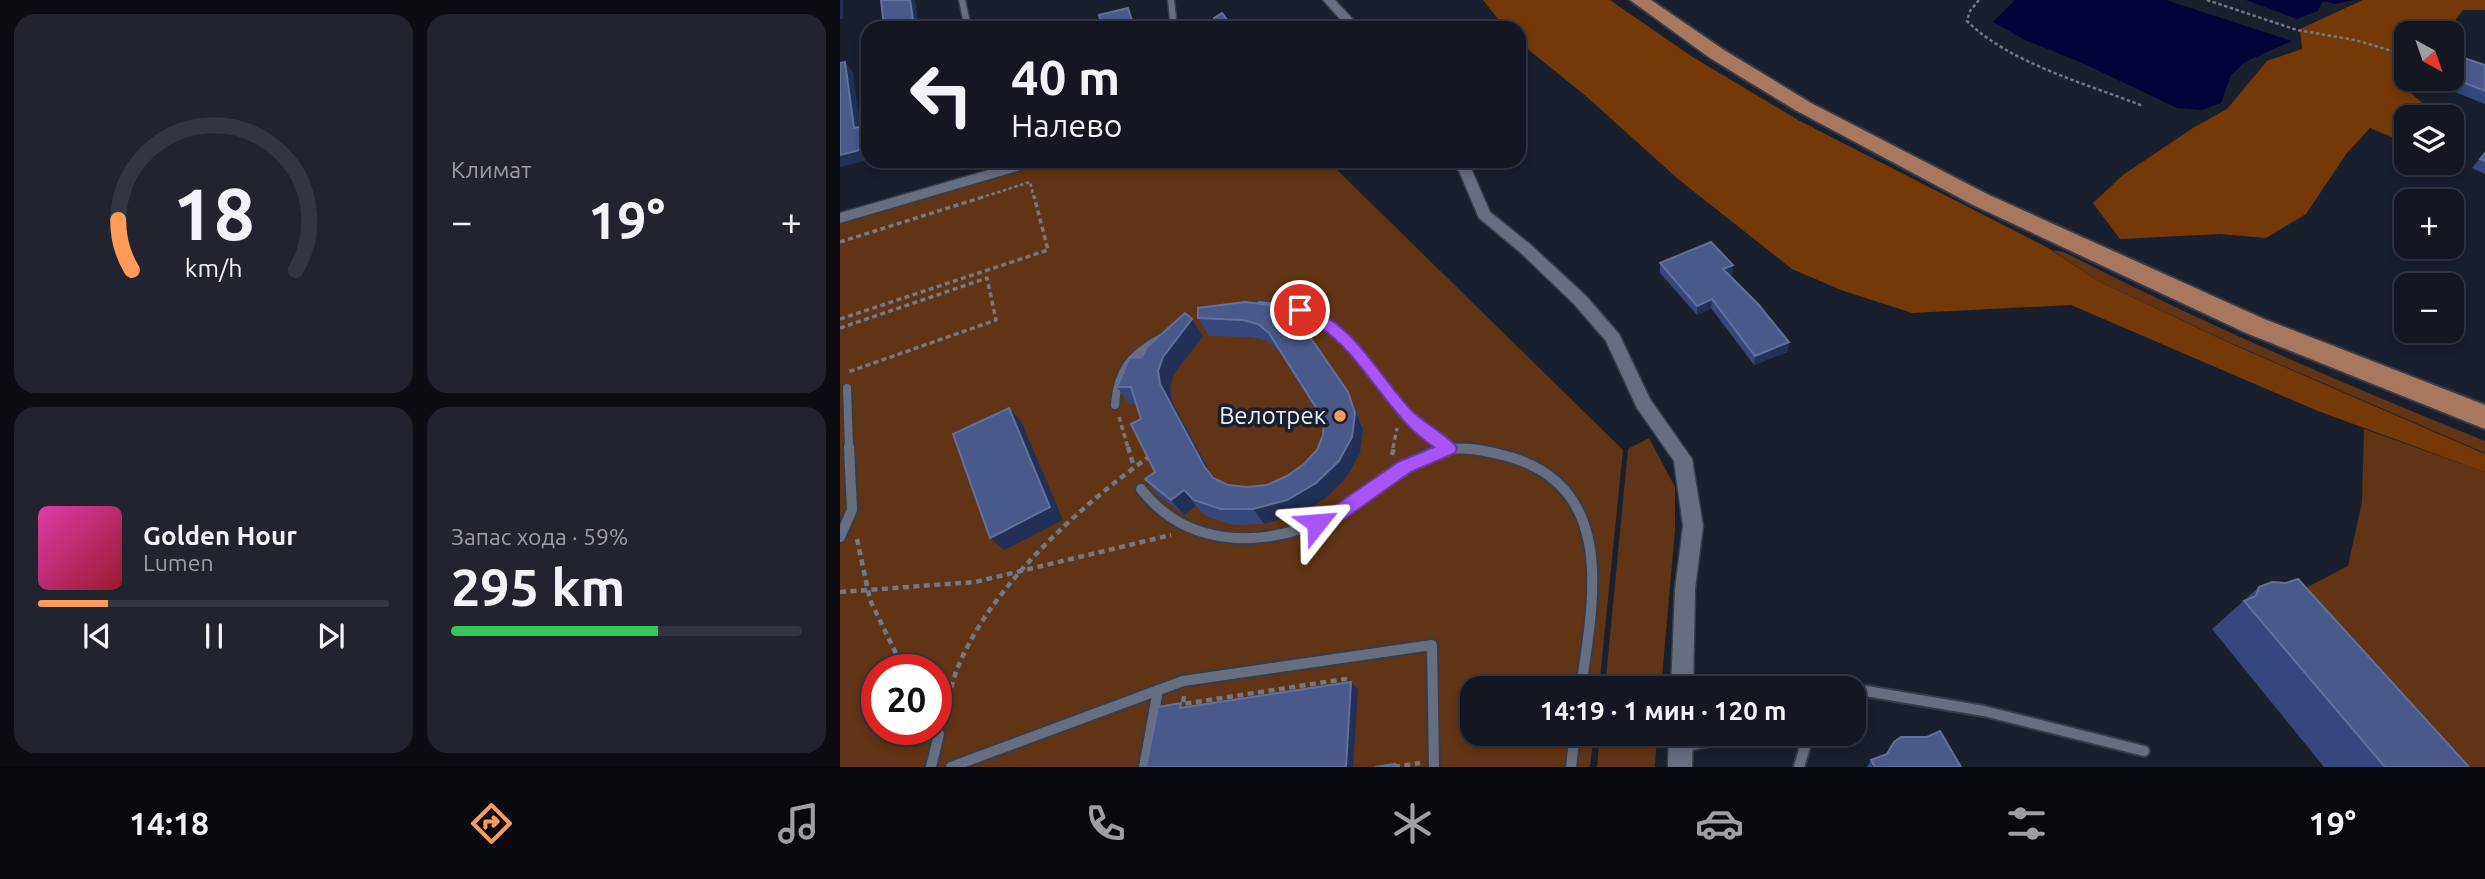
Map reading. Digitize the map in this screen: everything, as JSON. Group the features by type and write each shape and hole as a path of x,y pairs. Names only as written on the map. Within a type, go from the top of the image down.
{"main road":[{"path":"1639,0 1717,54 1804,107 1981,200 2255,326 2396,395 2485,431"},
{"path":"2255,326 2406,375 2485,405"},
{"path":"2255,326 2485,417"}],"street":[{"path":"1329,0 1348,21"},
{"path":"840,218 992,168"},
{"path":"1464,168 1484,215 1526,249 1580,300 1613,338 1643,403 1683,459 1693,526 1685,589 1682,676"}],"lane":[{"path":"962,0 966,21"},
{"path":"1171,0 1175,21"},
{"path":"1251,307 1281,306 1319,317 1344,339 1423,432 1449,448"},
{"path":"1115,405 1115,387 1120,371 1129,358 1169,334"},
{"path":"840,537 852,510 847,388"},
{"path":"1141,489 1162,514 1193,530 1231,537 1270,536 1339,512 1424,457 1449,448 1491,452 1525,463 1550,475 1572,495 1584,517 1594,567 1582,676"},
{"path":"951,767 1187,680 1433,645 1434,764"},
{"path":"1144,767 1158,690"},
{"path":"1866,691 1984,711 2144,751"},
{"path":"931,767 936,745"},
{"path":"1571,767 1574,746"},
{"path":"1799,767 1805,746"}],"path":[{"path":"1979,0 1970,11 1968,21 1985,39 2017,56 2143,106"},
{"path":"2207,0 2288,27 2355,40 2394,51"},
{"path":"840,242 1030,182 1048,250 840,320"},
{"path":"840,328 987,278 996,320 841,375"},
{"path":"1377,485 1389,464 1396,443 1398,420 1393,399"},
{"path":"1115,405 1141,489"},
{"path":"952,687 970,642 1056,531 1104,489 1152,454"},
{"path":"852,510 869,591 897,654"},
{"path":"840,592 975,582 1193,530"},
{"path":"1187,680 1183,704 1345,679 1347,657"},
{"path":"1395,767 1434,764"}],"shaded area":[{"path":"1483,0 1610,0 1691,56 1798,120 2048,248 2098,281 2236,346 2485,454 2485,472 2318,411 2071,305 1912,313 1841,290 1792,269 1678,179 1587,97 1526,48 1526,21 1500,21"},
{"path":"2015,0 2166,0 2292,41 2245,62 2231,75 2221,103 2202,110 2177,108 2080,62 2025,40 1993,22"},
{"path":"2246,0 2353,0 2335,4 2323,1 2318,11 2297,19"},
{"path":"2363,0 2485,0 2485,10 2463,10 2454,21 2394,21 2394,91 2408,91 2425,105 2394,105 2394,138 2370,128 2347,153 2306,214 2266,238 2220,234 2120,239 2093,203 2123,175 2193,128 2227,109 2267,61 2302,49 2300,29"},
{"path":"1019,168 1335,168 1623,450 1600,676 1460,676 1460,746 1592,746 1590,767 840,767 840,223"},
{"path":"2052,250 2064,252 2272,351 2485,441 2485,453 2235,345 2098,281"},
{"path":"2364,429 2485,472 2485,767 2446,767 2292,595 2348,566 2362,502"},
{"path":"1649,438 1675,487 1675,530 1662,676 1606,676 1628,449"},
{"path":"1599,746 1656,746 1655,767 1597,767"}],"building":[{"path":"881,0 910,0 913,19 883,21"},
{"path":"1128,8 1132,21 1101,21 1099,15"},
{"path":"1222,13 1228,21 1216,21 1214,18"},
{"path":"2464,58 2485,65 2485,91 2464,83"},
{"path":"845,62 854,128 861,126 861,150 840,155 840,63"},
{"path":"1711,242 1733,265 1723,269 1758,304 1789,342 1755,356 1712,299 1697,306 1660,263"},
{"path":"1245,302 1269,305 1289,314 1303,327 1348,392 1355,413 1352,437 1339,461 1316,483 1287,500 1253,509 1221,509 1194,500 1184,490 1171,500 1145,479 1155,472 1131,424 1141,419 1131,387 1117,387 1129,358 1142,357 1147,347 1185,313 1192,319 1163,357 1158,371 1160,384 1213,478 1228,485 1267,485 1304,464 1317,450 1323,435 1324,420 1269,333 1258,324 1243,320 1198,318 1198,308"},
{"path":"1009,408 1050,507 990,538 953,434"},
{"path":"2298,579 2469,767 2385,767 2244,601 2256,596 2259,587 2272,582 2286,583"},
{"path":"1351,682 1346,767 1146,767 1158,707 1181,703 1180,708"},
{"path":"1940,731 1961,767 1875,767 1871,760 1887,754 1894,742 1901,737 1927,737"}],"place":[{"name":"Велотрек","path":"1340,416"}],"route":[{"path":"1300,310 1319,317 1335,330 1371,368 1405,414 1423,432 1449,448 1405,467 1383,480 1363,497 1317,523"}]}
